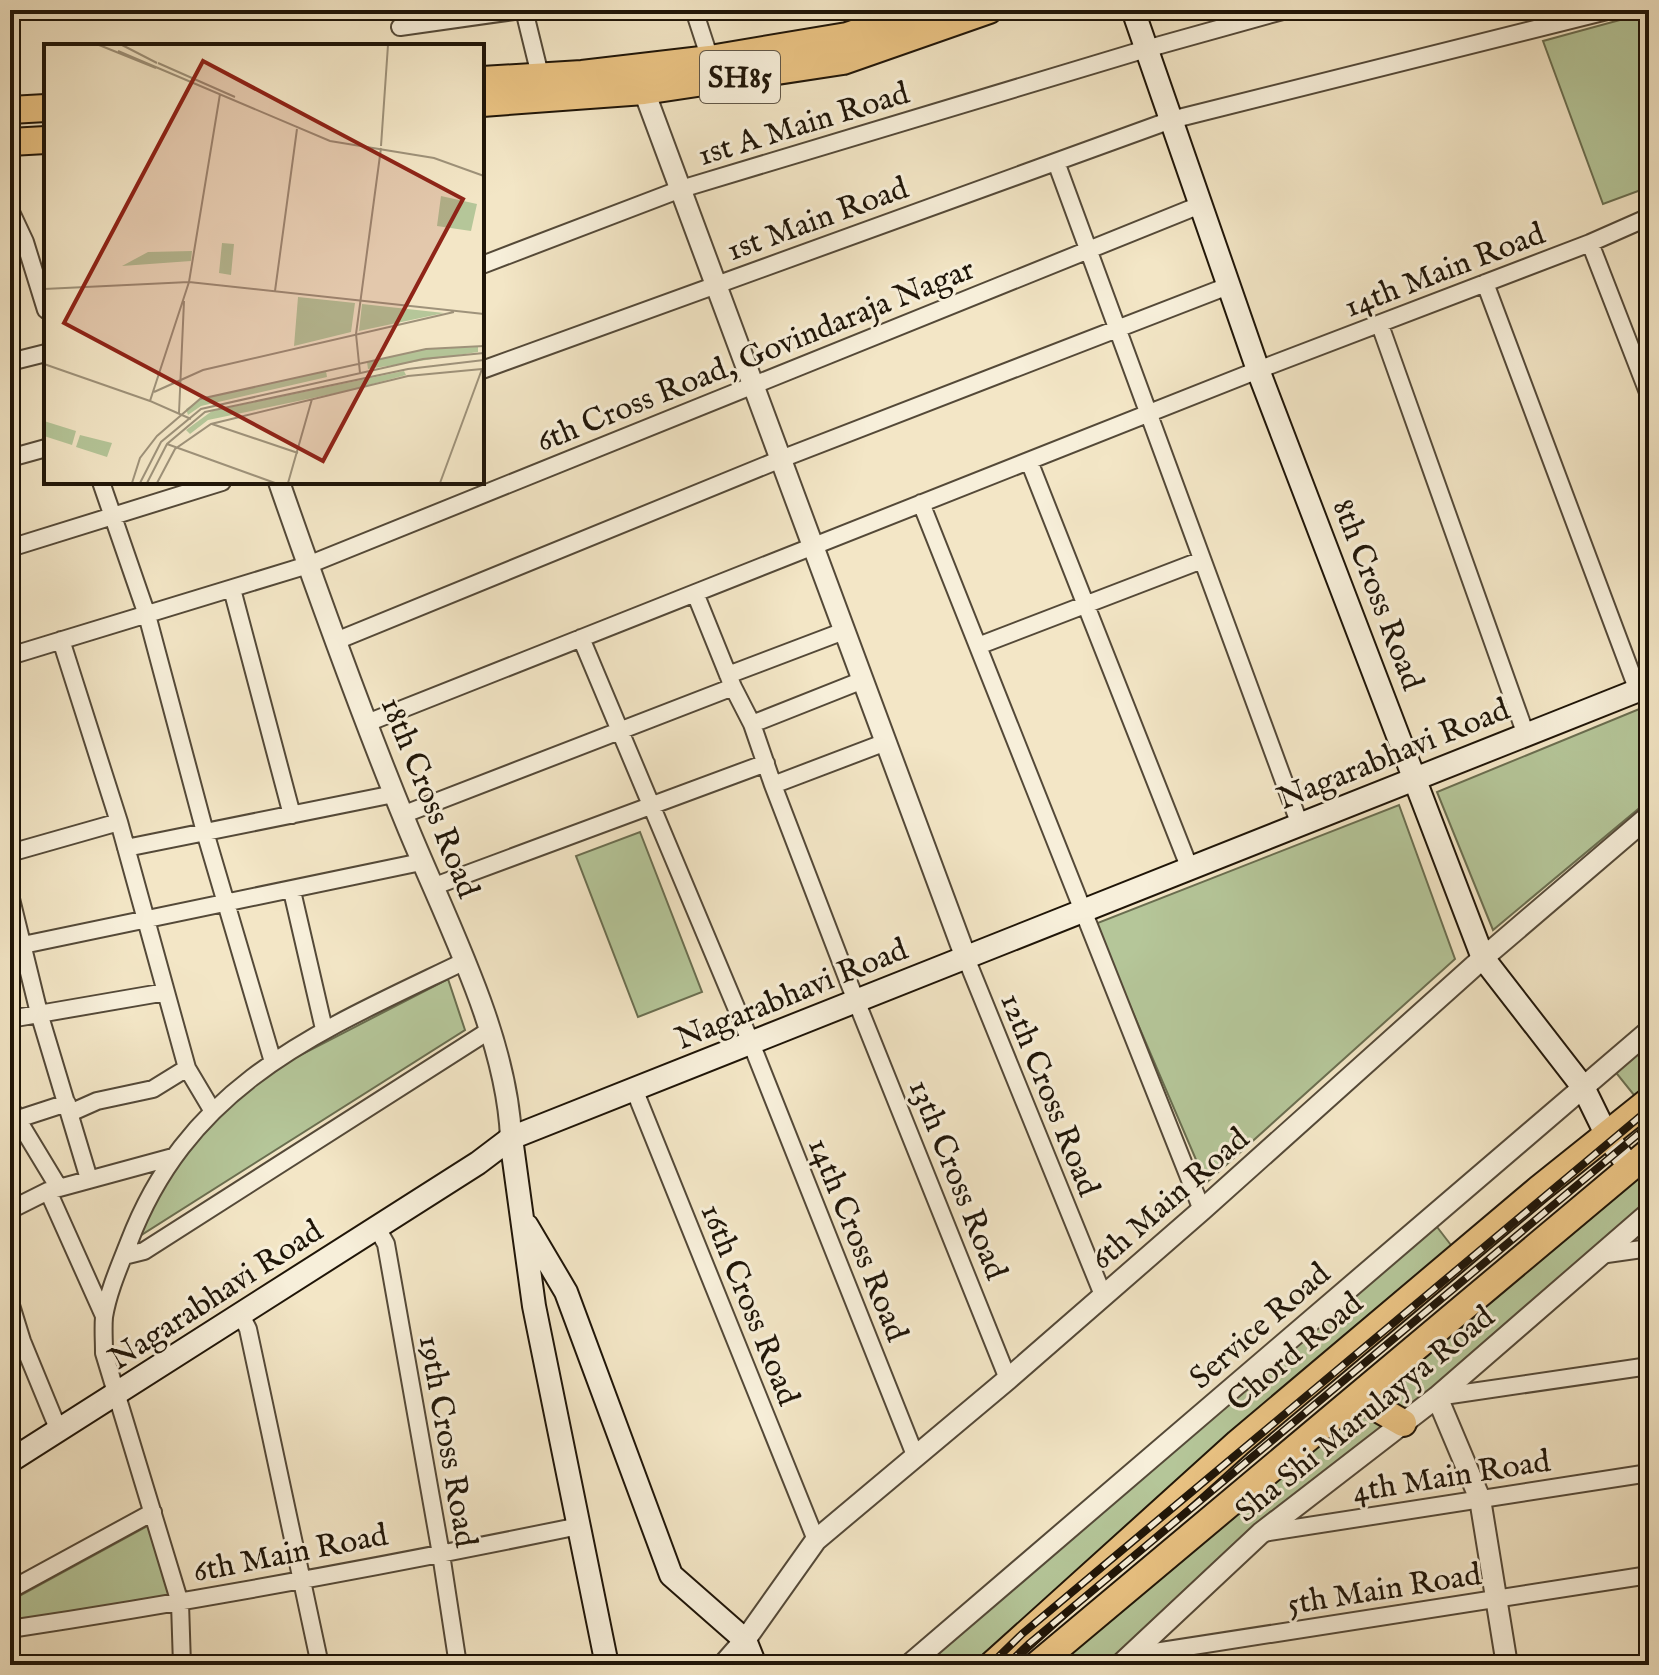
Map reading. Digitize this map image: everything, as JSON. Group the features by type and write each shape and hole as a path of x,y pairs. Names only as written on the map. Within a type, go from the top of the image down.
{"main road":[{"name":"SH85","path":"484,80 634,70 710,59 847,36 924,10"},
{"name":"SH85","path":"484,103 644,91 843,61 989,10"},
{"name":"8th Cross Road","path":"1133,10 1258,370 1483,958 1583,1087 1607,1136 1640,1160"},
{"path":"10,110 44,108"},
{"path":"10,142 44,140"},
{"name":"Nagarabhavi Road","path":"10,1461 478,1163 511,1138 1644,688"},
{"name":"Chord Road","path":"992,1665 1238,1443 1539,1189 1649,1101"},
{"path":"511,1138 534,1306 607,1665"},
{"path":"1037,1665 1640,1160"},
{"path":"523,1218 566,1292 671,1575 745,1640 755,1665"},
{"path":"1358,1397 1403,1423"}],"street":[{"path":"400,27 523,10 540,75"},
{"path":"694,10 710,59"},
{"name":"1st A Main Road","path":"484,264 681,189 1286,10"},
{"path":"1171,120 1611,10"},
{"path":"644,91 966,958"},
{"name":"1st Main Road","path":"484,369 1171,120"},
{"path":"1056,162 1300,825"},
{"name":"6th Cross Road, Govindaraja Nagar","path":"10,656 308,565 1200,205"},
{"path":"10,210 25,242 44,302"},
{"name":"14th Main Road","path":"367,723 1148,413 1590,243 1649,217"},
{"path":"1590,243 1649,395"},
{"path":"1485,283 1644,688"},
{"path":"336,641 781,459 1228,286"},
{"path":"1380,325 1526,735"},
{"path":"10,362 44,354"},
{"path":"10,458 44,449"},
{"path":"1029,461 1190,869"},
{"path":"102,484 147,615 205,832 273,1062"},
{"path":"10,548 216,484"},
{"name":"18th Cross Road","path":"280,484 402,815 490,1030 504,1078 511,1138"},
{"path":"921,503 1202,1210"},
{"path":"978,646 1202,560"},
{"path":"232,589 292,815"},
{"name":"13th Cross Road","path":"695,593 752,724 856,1001 1008,1379"},
{"path":"402,815 621,729 844,631"},
{"name":"14th Cross Road","path":"581,638 751,1043 915,1455"},
{"path":"61,640 119,822 187,1068 212,1110"},
{"path":"752,724 863,680"},
{"path":"773,785 886,742"},
{"path":"432,887 766,763"},
{"path":"126,848 394,794"},
{"name":"6th Main Road","path":"723,1665 745,1640 816,1540 1008,1379 1483,958 1649,816"},
{"path":"10,853 119,822"},
{"path":"23,945 421,862"},
{"path":"292,891 324,1029"},
{"path":"10,895 39,1013 89,1179"},
{"name":"12th Cross Road","path":"966,958 1103,1295"},
{"path":"182,1665 180,1603 104,1353 104,1316 140,1213 173,1157 212,1110 273,1062 324,1029 463,962"},
{"path":"10,1019 166,992"},
{"path":"124,1256 144,1251 490,1030"},
{"name":"Service Road","path":"909,1665 1649,1031"},
{"path":"104,1316 54,1189 14,1113 68,1108 153,1089 187,1068"},
{"name":"16th Cross Road","path":"634,1089 816,1540"},
{"path":"10,1210 54,1189 173,1157"},
{"name":"Sha Shi Marulayya Road","path":"1124,1661 1261,1533 1437,1397 1649,1213"},
{"name":"19th Cross Road","path":"377,1228 386,1244 458,1665"},
{"path":"1600,1255 1649,1248"},
{"path":"10,1302 16,1344 59,1431"},
{"path":"241,1315 248,1329 320,1665"},
{"path":"1507,1665 1480,1499 1437,1397 1649,1366"},
{"name":"4th Main Road","path":"1261,1533 1649,1473"},
{"path":"10,1590 153,1512"},
{"name":"6th Main Road","path":"10,1629 180,1603 579,1526"},
{"name":"5th Main Road","path":"1124,1661 1649,1575"}],"green space":[{"path":"1649,12 1649,187 1603,204 1543,41"},
{"path":"1649,705 1649,800 1493,930 1437,792"},
{"path":"1399,805 1455,959 1206,1183 1095,924"},
{"path":"640,832 702,992 638,1017 576,856"},
{"path":"448,979 465,1030 135,1239 156,1193 214,1115 285,1063"},
{"path":"1649,1039 1649,1090 1638,1100 1613,1069"},
{"path":"1649,1163 1649,1209 1110,1665 1042,1665 1363,1410"},
{"path":"1434,1223 1454,1249 1264,1409 971,1665 918,1665"},
{"path":"149,1525 170,1595 10,1622 10,1601"}],"railway":[{"path":"990,1665 1022,1634 1649,1109"},
{"path":"1007,1665 1649,1125"}]}
